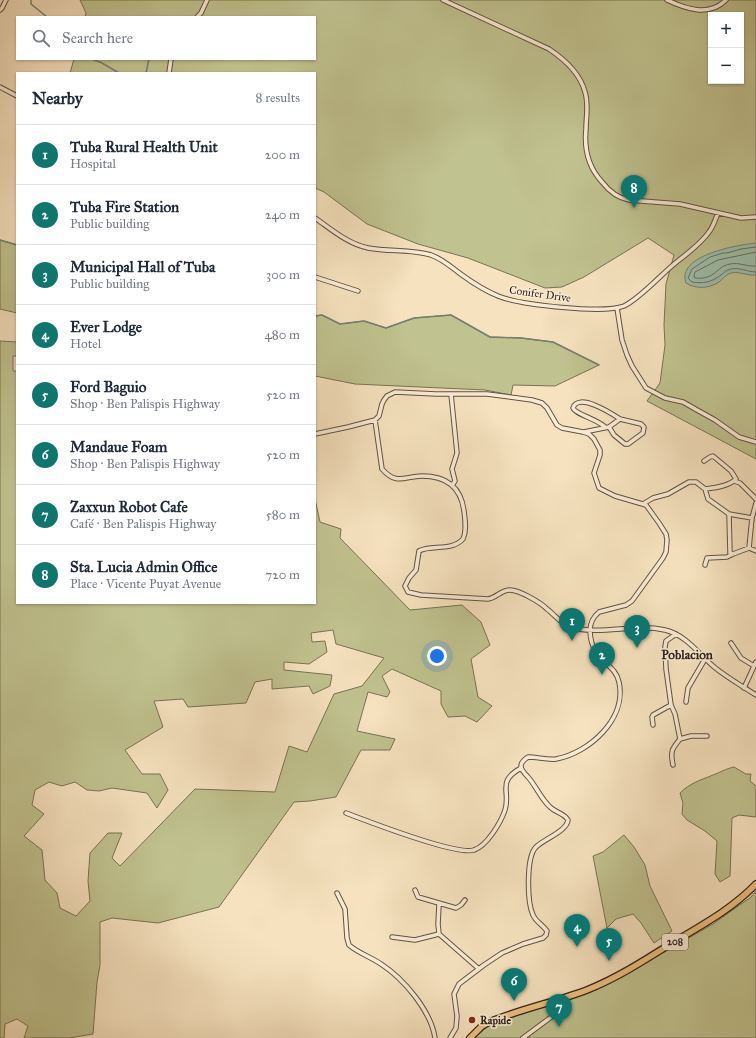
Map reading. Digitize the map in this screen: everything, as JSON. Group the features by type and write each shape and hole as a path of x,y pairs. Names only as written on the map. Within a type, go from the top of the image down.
{"main road":[{"name":"208","path":"470,1038 482,1026 489,1022 587,990 639,964 716,916 739,900 756,884"}],"street":[{"path":"0,10 6,0"},
{"path":"198,16 207,0"},
{"path":"443,0 549,48 569,65 579,78 585,91 587,103 585,142 588,158 594,174 616,195 629,200 680,204 742,218 756,217"},
{"path":"667,0 691,9 709,10 722,5 726,0"},
{"path":"169,72 171,60"},
{"path":"0,87 16,95"},
{"name":"Conifer Drive","path":"316,219 345,238 366,248 432,255 444,261 482,288 510,300 528,304 593,309 617,308 629,304 637,298 709,233 718,213"},
{"path":"316,277 358,291"},
{"path":"617,308 622,340 627,355 646,388 665,398 684,402 715,420 739,437 756,442"},
{"path":"316,434 322,434 375,420 379,416 384,400 387,396 395,392 487,394 538,402 547,408 557,425 562,428 589,434 594,439 600,450 600,455 594,473 599,488 615,496 643,504 653,514 666,534 666,546 663,558 632,600 626,605 599,612 593,619 590,630 591,643 619,682 620,700 611,722 598,738 571,754 551,760 528,757 523,761 521,768 513,773 506,782 506,808 487,842 473,851 464,851 421,839 346,813"},
{"path":"451,394 457,453 457,458 452,468 455,481 453,484"},
{"path":"577,402 584,402 603,409 620,419 641,424 644,427 643,433 628,444 625,444 607,427 594,419 576,412 573,408 574,404 577,402"},
{"path":"583,432 607,427 620,419"},
{"path":"375,420 382,469 389,476 404,479 417,476 428,476 453,484 461,496 463,504 466,527 465,536 462,541 457,544 419,551 416,570 409,578 405,586 408,592 421,595 488,599 506,590 515,590 544,606 568,625 590,630 649,628 665,630 676,634 689,643 721,673 756,695"},
{"path":"704,461 713,456 731,471 735,477 734,481"},
{"path":"705,489 734,481 740,483 756,499"},
{"path":"643,504 653,498 668,494 692,482 699,483 705,489 708,499 729,514 752,518"},
{"path":"749,548 752,518 756,503"},
{"path":"729,514 730,552 733,554"},
{"path":"705,565 707,558 727,557 749,548 756,551"},
{"path":"676,634 666,641 665,647 666,669 671,704 675,714 680,739"},
{"path":"731,643 741,658 755,664 744,688"},
{"path":"686,702 688,688 705,659"},
{"path":"653,725 653,714 671,704"},
{"path":"673,765 671,755 672,751 680,739 690,736 708,736"},
{"path":"450,1038 456,1028 454,991 460,984 502,953 523,944 543,938 547,933 546,929 536,920 531,909 528,890 530,859 535,848 566,826 568,820 565,816 549,806 521,768"},
{"path":"415,890 418,897 456,908 462,905 465,900"},
{"path":"338,893 345,909 350,945 381,964 402,982 428,1017 432,1024 435,1038"},
{"path":"439,904 439,934 479,969"},
{"path":"392,937 415,940 439,934"},
{"path":"523,1038 558,1012 562,998"}],"green space":[{"path":"80,0 756,0 756,459 647,401 660,383 665,345 664,325 666,284 674,255 648,238 584,277 562,287 545,288 468,258 418,244 367,224 324,192 316,188 316,72 70,72 74,60 316,60 316,16 85,16 86,13"},
{"path":"0,240 16,245 16,313 0,309"},
{"path":"322,315 340,324 364,321 386,328 414,318 451,315 490,337 521,338 553,342 599,365 555,386 513,385 511,395 485,390 355,384 316,376 316,316"},
{"path":"0,341 16,342 16,356 13,356 13,371 16,371 16,604 316,604 316,504 320,522 341,529 340,538 410,610 462,605 481,622 490,645 471,659 478,697 492,706 477,722 465,716 448,717 441,704 441,691 392,669 382,676 390,692 387,697 368,692 357,731 395,739 390,750 361,750 336,797 294,802 219,907 158,923 112,918 100,922 100,965 97,982 93,1034 69,1038 24,1038 28,1026 17,1019 5,1024 4,1038 0,1038","holes":["333,630 336,644 384,658 362,686 334,694 307,752 289,746 275,792 195,789 120,866 112,858 122,833 108,833 90,853 88,881 90,901 76,916 60,908 57,893 45,880 42,850 24,836 44,814 32,805 35,790 49,782 62,786 75,782 87,790 99,791 112,788 147,793 157,808 168,790 160,774 142,774 125,750 163,727 154,701 183,699 188,707 246,703 255,682 272,679 272,689 309,686 313,694 330,686 332,675 284,670 284,662 309,664 327,652 325,641 312,642 311,633"]},
{"path":"734,767 746,774 751,774 750,781 756,786 756,817 739,815 732,818 730,876 720,882 715,874 717,841 705,831 687,820 682,814 683,803 680,793 696,782"},
{"path":"624,835 634,847 645,865 650,886 672,931 654,943 641,923 633,914 616,919 607,928 593,856 603,852"},
{"path":"756,891 756,1038 474,1038 492,1023 589,991 642,965 713,924 751,897"}],"water":[{"path":"756,243 756,275 731,273 719,282 707,287 698,287 686,283 685,273 690,265 699,259 710,253 723,249"}],"waterway":[{"path":"31,0 31,4 46,16"},
{"path":"94,60 117,72"},
{"path":"146,72 149,60"},
{"path":"0,240 16,245"},
{"path":"316,316 322,315 340,324 364,321 386,328 414,318 451,315 490,337 521,338 553,342 599,365"}],"place":[{"name":"Sta. Lucia Admin Office","path":"634,208"},
{"name":"Tuba Rural Health Unit","path":"572,641"},
{"name":"Municipal Hall of Tuba","path":"637,648"},
{"name":"Tuba Fire Station","path":"602,675"},
{"name":"Ever Lodge","path":"577,947"},
{"name":"Ford Baguio","path":"609,961"},
{"name":"Mandaue Foam","path":"514,1001"},
{"name":"Rapide","path":"472,1020"},
{"name":"Zaxxun Robot Cafe","path":"559,1027"}],"district":[{"name":"Poblacion","path":"687,655"}]}
